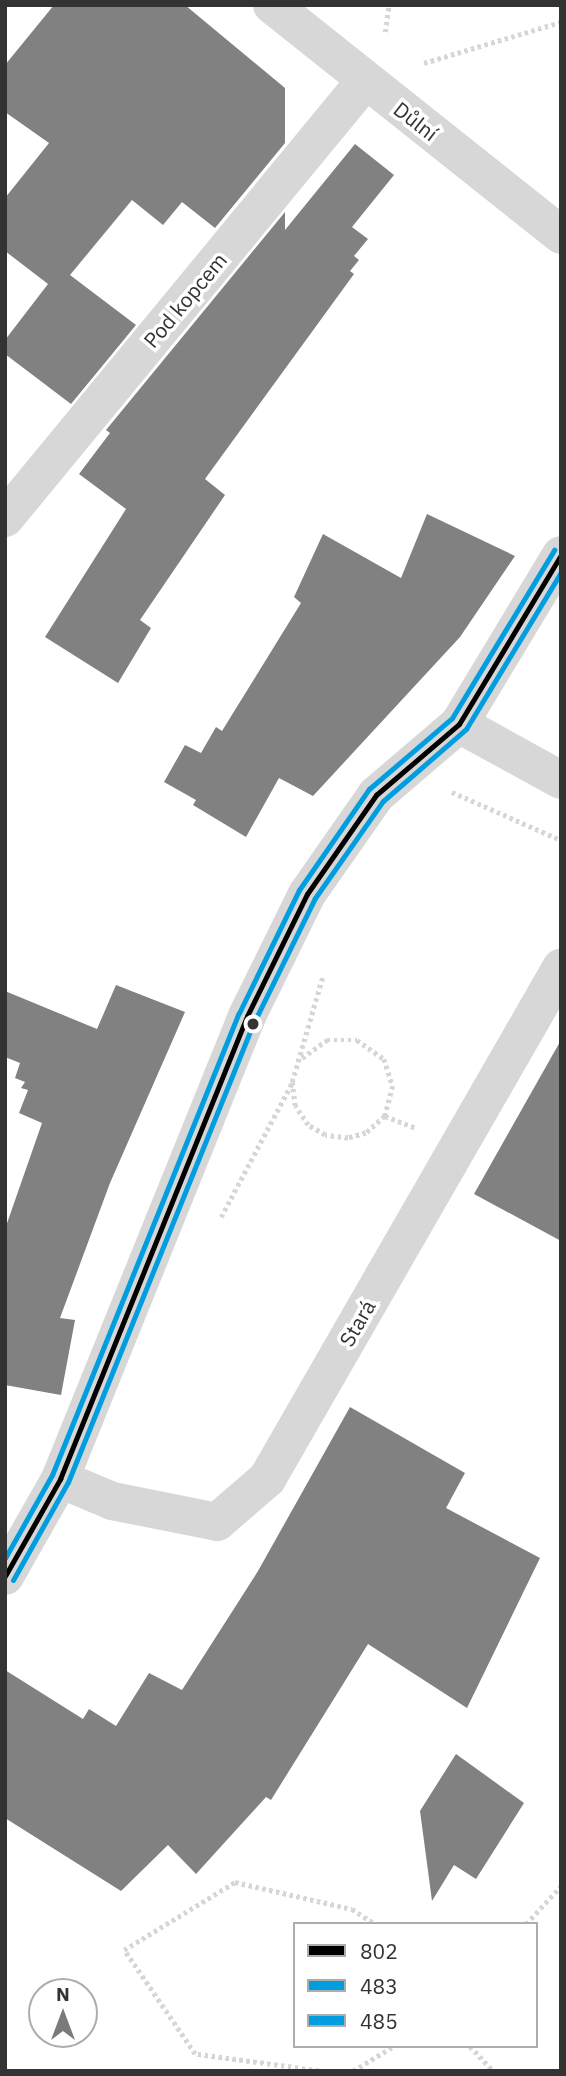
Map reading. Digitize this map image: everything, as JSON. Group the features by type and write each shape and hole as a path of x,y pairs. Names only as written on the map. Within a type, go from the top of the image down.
{"street":[{"name":"Důlní","path":"272,5 561,235"},
{"name":"Pod kopcem","path":"5,518 365,81"},
{"path":"5,1576 60,1479 225,1067 307,894 376,795 459,724 561,555"},
{"path":"459,724 561,780"},
{"name":"Stará","path":"60,1479 112,1501 217,1522 267,1479 561,968"}],"path":[{"path":"365,81 561,22"},
{"path":"438,786 561,840"},
{"path":"217,1225 302,1058 327,961"},
{"path":"292,1082 295,1106 308,1125 325,1135 348,1138 366,1133 385,1116 393,1086 384,1059 357,1040 327,1040 302,1058"},
{"path":"319,2071 195,2054 124,1950 235,1882 352,1909 372,1922"},
{"path":"528,1922 561,1886"},
{"path":"353,2071 391,2048"},
{"path":"472,2048 493,2071"}],"building":[{"path":"54,5 185,5 285,88 285,143 215,228 182,202 163,225 132,200 70,275 136,325 71,404 5,354 5,340 48,284 5,251 5,198 49,143 5,112 5,65"},
{"path":"355,144 394,175 352,227 368,239 354,256 359,260 350,271 354,274 205,479 225,495 140,620 151,628 118,683 45,637 126,509 79,474 110,433 106,430 285,212 285,230"},
{"path":"427,514 515,556 460,637 313,796 279,778 246,837 193,805 196,800 164,782 185,745 201,753 216,727 222,731 301,603 294,597 323,534 401,578"},
{"path":"116,985 185,1012 110,1183 60,1318 75,1320 61,1395 5,1385 5,1229 42,1123 19,1113 28,1090 21,1088 25,1082 15,1078 20,1063 5,1057 5,991 97,1029"},
{"path":"561,1040 561,1241 474,1194"},
{"path":"350,1407 465,1473 446,1508 540,1558 467,1708 368,1644 271,1800 266,1797 196,1874 168,1845 121,1891 5,1818 5,1670 83,1719 89,1709 116,1726 149,1673 182,1690 258,1571"},
{"path":"456,1754 524,1803 476,1879 454,1865 432,1901 420,1811"}],"transit line":[{"name":"485","path":"5,1558 52,1475 239,1013 299,890 369,789 452,718 554,550"},
{"name":"802","path":"5,1576 60,1479 247,1016 307,894 376,795 459,724 561,555"},
{"name":"483","path":"13,1580 68,1482 255,1020 315,898 383,801 466,729 561,572"}]}
